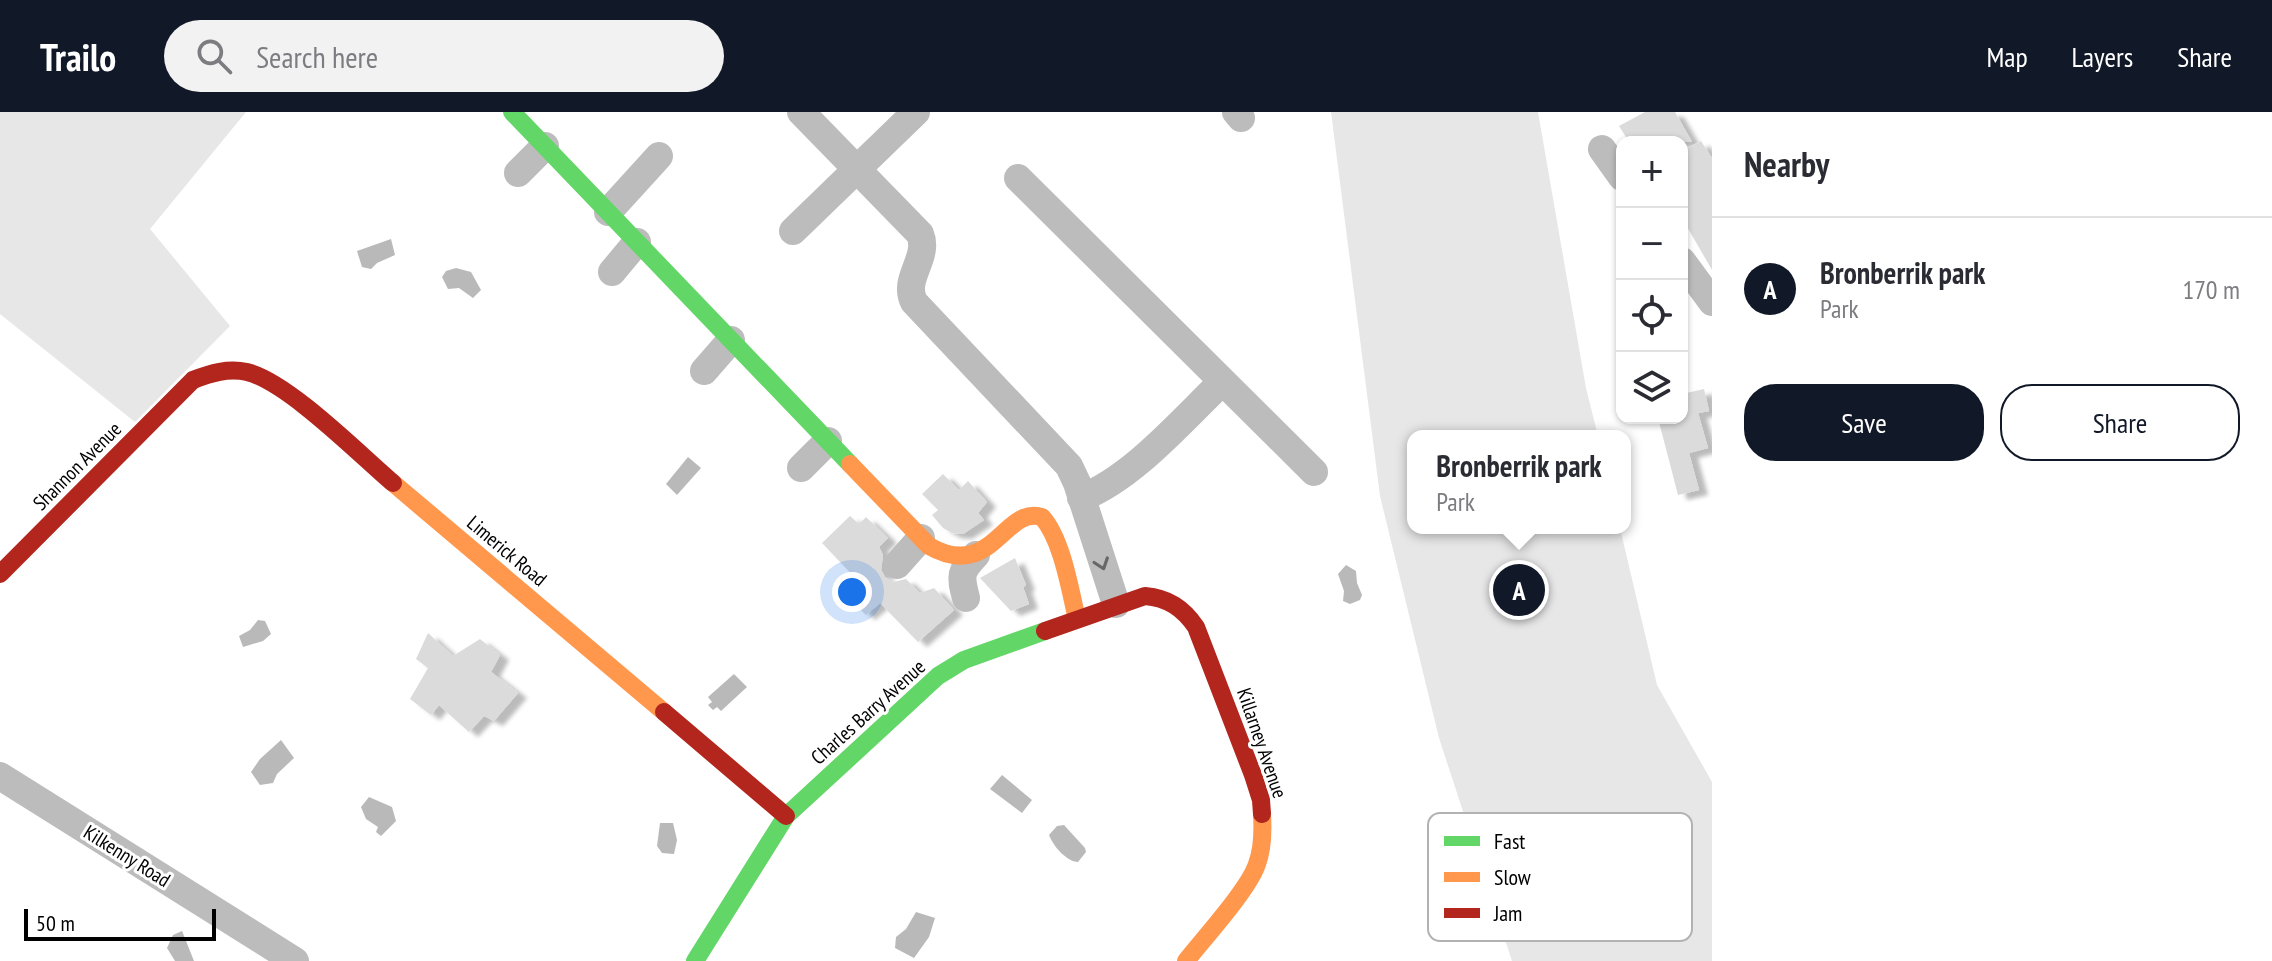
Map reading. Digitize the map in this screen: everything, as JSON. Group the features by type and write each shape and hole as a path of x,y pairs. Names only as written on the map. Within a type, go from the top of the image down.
{"street":[{"path":"512,112 545,146 594,181 627,224 720,311 731,340 812,408 828,441 908,506 921,538 937,552 951,557 965,559 976,555"},
{"path":"801,112 920,234 924,243 912,278 912,298 1069,466 1072,494 1116,604"},
{"path":"793,231 916,112"},
{"path":"518,173 545,146"},
{"path":"1602,149 1616,169"},
{"path":"612,272 627,224 659,156"},
{"path":"1018,178 1314,472"},
{"path":"1688,269 1712,302"},
{"path":"704,371 731,340"},
{"name":"Limerick Road","path":"184,389 204,375 233,369 260,375 280,387 786,816"},
{"path":"966,598 961,581 962,569 976,555 1017,523 1072,494 1103,489 1129,469 1222,382"},
{"name":"Shannon Avenue","path":"0,574 184,389"},
{"path":"801,468 828,441"},
{"path":"1033,515 1042,517 1049,526 1077,619"},
{"path":"897,565 921,538"},
{"name":"Charles Barry Avenue","path":"695,961 786,816 938,676 964,660 1145,596 1174,603 1189,617"},
{"name":"Killarney Avenue","path":"1186,961 1248,881 1257,865 1263,833 1261,800 1253,775 1196,627 1189,617"},
{"name":"Kilkenny Road","path":"0,776 295,961"}],"shaded area":[{"path":"0,112 246,112 150,229 230,326 135,422 0,314"},
{"path":"1331,112 1538,112 1586,388 1596,430 1407,430 1407,534 1621,534 1657,685 1712,782 1712,961 1512,961 1505,941 1692,941 1692,813 1464,813 1439,738 1380,496"},
{"path":"391,239 395,255 371,269 362,267 357,251"},
{"path":"456,268 471,272 481,290 473,298 459,288 448,289 442,277 446,271"},
{"path":"688,457 701,468 677,495 666,484"},
{"path":"1346,565 1356,571 1362,595 1360,600 1350,604 1343,601 1344,591 1338,574"},
{"path":"258,620 265,621 271,634 263,641 243,647 239,636 250,630"},
{"path":"734,674 747,687 721,711 717,707 713,710 708,705 712,702 708,697"},
{"path":"281,740 294,758 277,774 273,783 260,785 251,772"},
{"path":"1002,775 1032,800 1022,813 990,789"},
{"path":"369,797 392,807 396,821 381,836 376,832 378,827 366,819 361,807"},
{"path":"660,823 673,823 677,840 674,854 662,853 657,846"},
{"path":"1064,825 1085,848 1086,852 1078,862 1061,853 1049,835 1057,826"},
{"path":"916,912 935,918 929,937 914,958 895,948 896,937 906,929"},
{"path":"182,931 194,961 175,961 167,948 173,935"}],"building":[{"path":"1645,112 1675,112 1692,142 1688,142 1688,136 1625,136 1619,126"},
{"path":"1701,141 1712,158 1712,270 1688,228 1688,148"},
{"path":"1704,389 1709,411 1698,413 1708,448 1689,453 1699,490 1678,495 1660,424 1688,424 1688,393"},
{"path":"943,474 959,490 968,481 987,502 978,513 984,520 963,534 943,528 932,515 938,510 922,494"},
{"path":"850,516 859,524 866,517 888,538 879,547 883,555 881,570 885,577 894,582 906,579 920,593 934,588 954,610 918,642 880,603 866,615 847,596 860,583 822,543"},
{"path":"1015,558 1026,585 1023,587 1029,604 1011,611 980,578"},
{"path":"428,633 453,656 480,639 500,655 491,672 518,693 494,721 484,716 469,732 439,705 431,715 410,699 428,668 416,659"}],"traffic: fast":[{"path":"512,112 850,464"},
{"path":"695,961 786,816 938,676 964,660 1045,631"}],"traffic: slow":[{"path":"850,464 929,546 950,555 968,555 982,549 1017,522 1029,516 1042,517 1060,551 1077,619"},
{"path":"393,483 664,712"},
{"path":"1186,961 1236,900 1252,874 1259,858 1262,814"}],"traffic: jam":[{"path":"0,574 193,380 213,373 247,372 264,378 323,420 393,483"},
{"path":"1045,631 1145,596 1168,602 1186,614 1196,627 1253,775 1262,814"},
{"path":"664,712 786,816"}],"place":[{"name":"Bronberrik park","path":"1519,590"}]}
